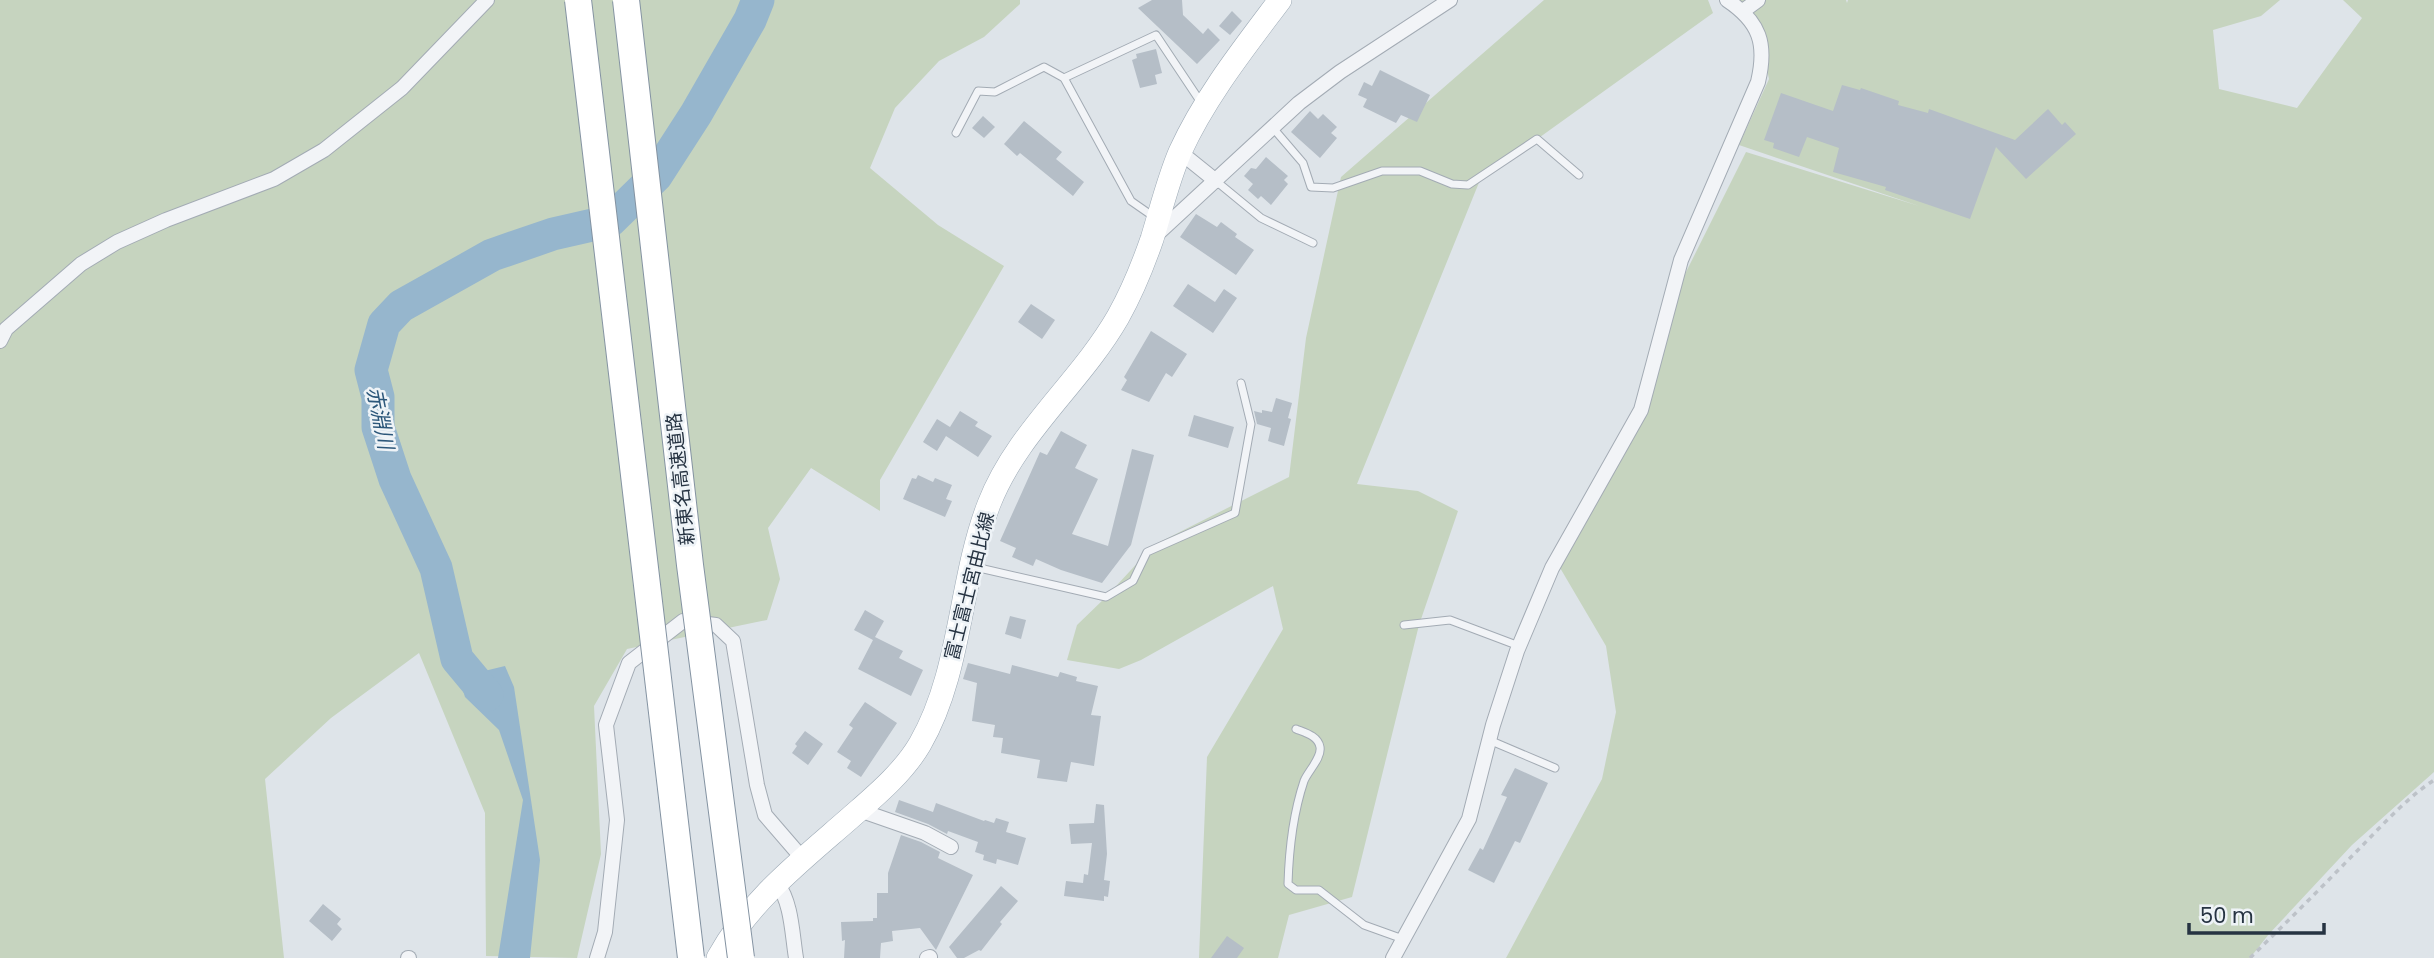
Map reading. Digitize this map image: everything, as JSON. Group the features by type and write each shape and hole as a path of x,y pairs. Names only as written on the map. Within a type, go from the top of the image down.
{"highway":[{"path":"578,0 691,958"},
{"name":"新東名高速道路","path":"626,0 690,565 741,958"}],"main road":[{"name":"富士富士宮由比線","path":"718,958 731,934 777,883 900,771 919,745 933,718 946,676 979,530 990,500 1009,462 1117,318 1134,285 1180,152 1235,60 1280,0"}],"street":[{"path":"0,341 6,329 81,264 117,242 166,220 274,179 324,150 402,88 487,0"},
{"path":"1155,229 1216,181 1299,103 1340,72 1450,0"},
{"path":"1393,958 1469,819 1489,740 1520,646 1552,568 1641,411 1681,260 1758,82 1763,60 1760,36 1743,11 1727,0"},
{"path":"1743,11 1758,0"},
{"path":"1180,152 1216,181"},
{"path":"597,958 605,932 617,820 606,725 629,663 683,621 716,625 733,641 757,785 765,815 803,859"},
{"path":"859,810 925,834 951,847"},
{"path":"777,883 782,889 790,916 796,958"}],"lane":[{"path":"1065,78 1156,35 1204,108"},
{"path":"956,133 978,91 995,92 1044,67 1065,78 1131,201 1155,229"},
{"path":"1273,128 1303,163 1311,187 1333,188 1382,172 1420,171 1452,184 1468,186 1537,139 1580,176"},
{"path":"1216,181 1261,218 1313,243"},
{"path":"971,567 1106,597 1133,581 1147,552 1235,513 1251,424 1241,383"},
{"path":"1404,625 1450,620 1520,646"},
{"path":"1296,729 1314,736 1320,744 1321,753 1305,778 1299,799 1288,856 1288,884 1296,890 1319,890 1364,925 1403,939"},
{"path":"1489,740 1555,768"}],"path":[{"path":"2250,958 2373,835 2434,780"}],"green space":[{"path":"0,0 1020,0 1020,4 984,37 939,61 895,108 870,168 938,225 1004,266 880,480 880,511 811,468 768,528 780,579 767,620 627,649 594,706 601,854 577,958 486,956 485,813 419,653 331,718 265,779 284,958 0,958"},
{"path":"1544,0 1708,0 1713,13 1480,180 1357,484 1418,491 1458,511 1419,625 1352,897 1289,915 1278,958 1199,958 1207,757 1283,629 1273,586 1141,660 1119,669 1067,660 1077,625 1154,545 1289,477 1306,338 1341,177"},
{"path":"1727,0 1846,0 1847,3 1848,0 2280,0 2261,16 2213,30 2219,89 2297,108 2362,18 2343,0 2434,0 2434,772 2352,845 2250,958 1506,958 1602,779 1616,712 1606,646 1556,561 1641,410 1670,304 1746,152 1919,206 1739,145 1769,79 1760,36"}],"water":[{"path":"452,657 476,673 505,666 514,687 540,860 530,958 498,958 523,800 499,730 465,697"}],"building":[{"path":"1152,0 1182,0 1183,15 1203,34 1208,28 1220,40 1197,64 1138,8"},
{"path":"1232,11 1242,21 1230,35 1219,26"},
{"path":"1156,49 1162,73 1155,75 1157,84 1140,88 1132,60 1137,58 1136,54"},
{"path":"1380,70 1430,95 1417,122 1401,115 1396,123 1363,107 1367,99 1358,95 1364,82 1372,86"},
{"path":"1842,85 1860,90 1861,88 1899,101 1898,105 1928,113 1929,109 2015,140 2048,109 2062,125 2065,122 2076,134 2026,179 1996,147 1970,219 1885,190 1886,187 1833,172 1839,148 1807,137 1799,157 1773,148 1774,143 1764,140 1781,93 1833,111"},
{"path":"1310,111 1318,119 1323,114 1337,127 1331,133 1337,138 1320,158 1291,132"},
{"path":"983,116 995,127 984,138 972,128"},
{"path":"1024,121 1062,152 1056,159 1084,182 1073,196 1020,153 1017,156 1004,144"},
{"path":"1266,157 1288,176 1284,180 1288,184 1271,205 1248,190 1253,184 1244,176 1251,168 1256,169"},
{"path":"1196,214 1217,227 1221,222 1237,234 1235,237 1254,250 1236,275 1180,237"},
{"path":"1188,284 1215,302 1224,289 1237,298 1213,333 1173,306"},
{"path":"1031,304 1055,320 1042,339 1018,322"},
{"path":"1151,331 1187,354 1172,377 1166,373 1149,402 1121,390 1127,380 1124,377"},
{"path":"1276,398 1292,403 1284,446 1268,441 1271,428 1257,424 1254,411 1272,412"},
{"path":"960,411 978,422 975,426 992,436 978,457 946,436 937,451 923,442 937,419 950,427"},
{"path":"1194,415 1234,427 1228,448 1188,436"},
{"path":"1061,431 1087,445 1075,468 1098,479 1072,534 1108,546 1132,449 1154,455 1131,545 1102,583 1036,559 1033,566 1012,557 1016,548 1000,541 1040,452 1047,455"},
{"path":"918,475 933,482 935,478 952,485 946,499 952,501 945,517 903,499 912,478 916,479"},
{"path":"865,610 884,621 875,637 903,651 899,658 923,670 911,696 858,669 873,640 854,630"},
{"path":"1010,616 1026,620 1021,639 1005,634"},
{"path":"968,663 1010,674 1012,665 1058,677 1060,672 1077,677 1076,681 1098,686 1091,715 1101,716 1094,766 1071,762 1067,782 1037,778 1040,760 1001,753 1003,738 993,737 995,725 972,721 977,683 963,679"},
{"path":"865,702 897,723 861,777 847,768 851,761 837,752 853,728 849,725"},
{"path":"805,731 823,744 808,765 792,753"},
{"path":"1515,768 1548,783 1520,843 1515,841 1494,883 1468,870 1480,848 1483,850 1507,797 1501,795"},
{"path":"899,800 933,812 936,803 984,821 994,823 996,818 1009,822 1006,832 1026,838 1018,865 997,859 996,864 983,860 984,855 975,852 978,842 948,831 947,834 895,812"},
{"path":"1096,804 1104,805 1107,854 1104,880 1110,881 1108,897 1104,896 1104,901 1064,896 1066,881 1083,883 1084,874 1088,875 1092,843 1071,844 1069,824 1094,823"},
{"path":"901,835 940,852 938,858 973,875 936,950 920,928 892,931 893,941 881,943 880,958 844,958 845,940 842,941 841,922 873,921 873,918 877,918 877,893 888,893 888,873"},
{"path":"1001,886 1018,901 981,951 957,958 949,947"},
{"path":"323,904 341,919 337,924 342,929 332,941 309,921"},
{"path":"1227,936 1244,948 1237,958 1211,958"}],"waterway":[{"name":"赤淵川","path":"487,695 457,659 436,568 395,479 378,427 378,397 371,370 384,324 401,306 492,255 553,234 610,221 656,176 696,114 750,20 758,0"}]}
